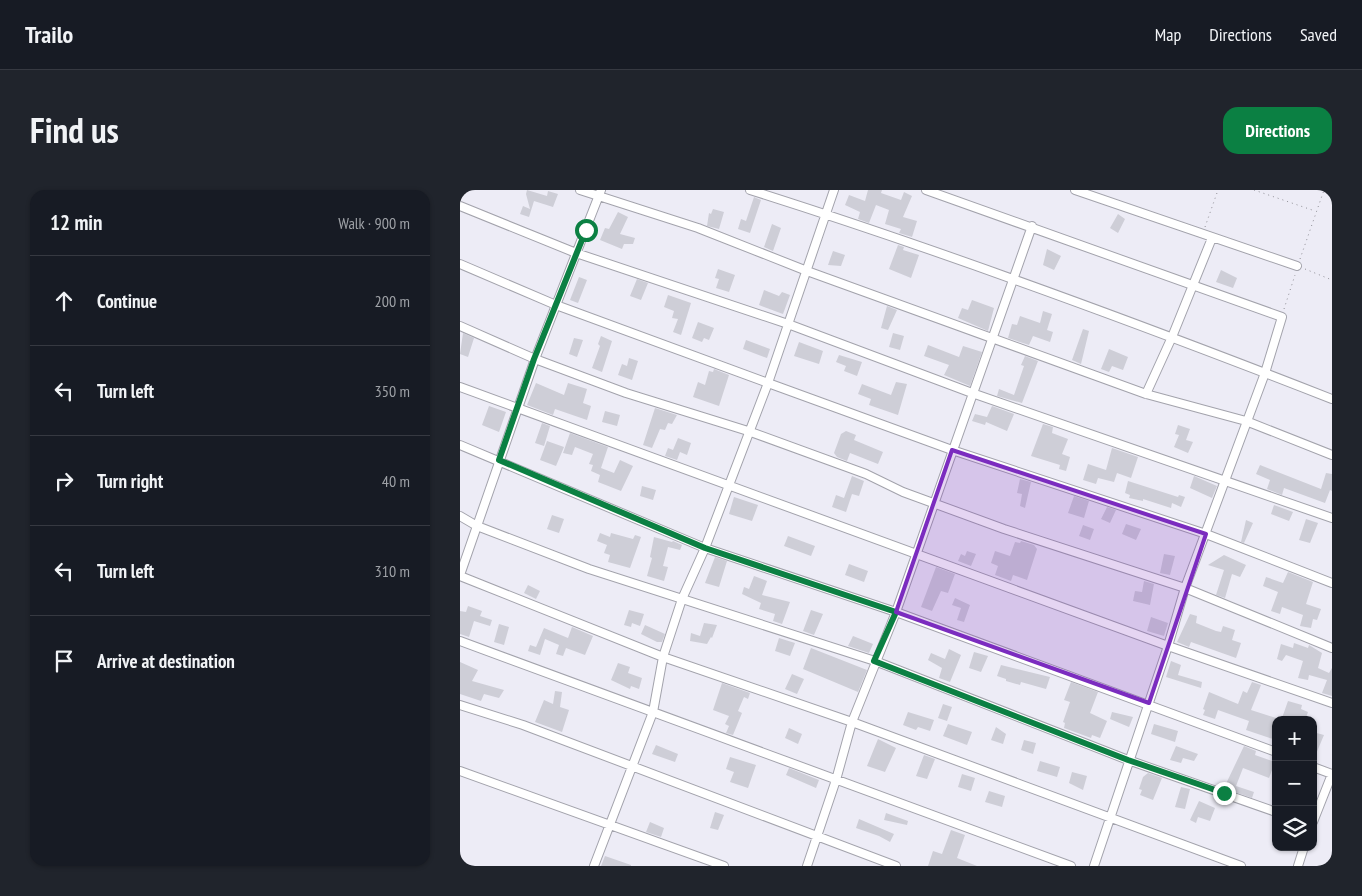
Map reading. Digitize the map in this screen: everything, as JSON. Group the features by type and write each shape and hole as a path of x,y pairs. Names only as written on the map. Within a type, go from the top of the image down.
{"street":[{"path":"580,190 599,194 698,228 807,271 1146,394 1246,421 1332,455"},
{"path":"750,190 826,214 1014,280 1172,337 1332,399"},
{"path":"594,866 653,712 663,657 682,599 705,548 727,485 768,384 834,190"},
{"path":"926,190 1032,226 1282,317 1266,373 1246,421 1185,588 1168,646 1128,760 1111,818 1094,866"},
{"path":"1075,190 1298,266"},
{"path":"599,194 534,359 460,576 663,657 852,722 1241,866"},
{"path":"460,206 576,252 788,324 972,393 1332,518"},
{"path":"807,866 836,780 852,722 874,661 896,612 1032,226"},
{"path":"1146,394 1172,337 1212,238"},
{"path":"460,264 556,306 768,384 952,450 1206,534 1332,583"},
{"path":"460,326 534,359 626,393 748,431 866,474 903,492 1013,532 1185,588 1332,648"},
{"path":"460,387 916,552 1168,646 1332,703"},
{"path":"460,445 705,548 896,612 1272,750"},
{"path":"460,516 477,526 589,569 874,661 1128,760 1272,811"},
{"path":"460,641 1071,866"},
{"path":"460,705 523,725 896,866"},
{"path":"1317,769 1331,778 1317,812"},
{"path":"460,771 724,866"},
{"path":"1298,866 1303,851"}],"path":[{"path":"1203,235 1218,190"},
{"path":"1254,190 1317,212"},
{"path":"1282,317 1324,190"},
{"path":"1298,266 1332,280"}],"highlighted area":[{"path":"952,450 1206,534 1149,703 896,612"}],"building":[{"path":"527,190 547,196 548,191 558,194 553,207 534,201 529,217 520,214 523,206 530,209 526,194"},
{"path":"868,190 882,190 881,193 901,200 904,192 912,196 903,217 917,221 912,237 899,233 901,229 885,224 889,210 876,205 869,223 858,219 860,212 845,205 849,195 865,201"},
{"path":"754,197 761,200 750,233 738,229 741,219 746,221"},
{"path":"713,209 724,212 719,229 707,226 709,213 711,214"},
{"path":"618,212 628,217 620,234 635,238 633,244 624,244 622,249 600,240 605,228 609,229"},
{"path":"1118,214 1125,219 1118,233 1110,228"},
{"path":"772,224 781,228 773,251 764,247"},
{"path":"898,245 904,247 903,250 919,255 911,278 889,269"},
{"path":"1047,249 1061,256 1054,270 1043,265"},
{"path":"833,251 845,255 841,266 828,265"},
{"path":"718,269 735,275 729,292 716,288 719,279 715,278"},
{"path":"1221,270 1237,278 1233,288 1216,282"},
{"path":"579,277 587,280 578,303 570,300"},
{"path":"637,279 648,283 641,300 630,296"},
{"path":"764,290 779,296 782,292 790,295 783,314 759,305"},
{"path":"668,295 691,303 681,335 673,332 678,319 672,318 674,311 664,307"},
{"path":"972,300 994,308 988,331 958,318 962,308 968,310"},
{"path":"887,306 897,310 888,330 881,328"},
{"path":"1043,311 1052,314 1047,330 1053,332 1050,342 1033,336 1029,345 1008,338 1012,324 1017,325 1020,316 1040,323"},
{"path":"698,322 714,328 709,340 704,338 702,342 692,338"},
{"path":"1083,329 1089,331 1081,364 1072,360"},
{"path":"463,333 474,338 468,357 460,354"},
{"path":"893,333 904,336 900,350 889,347"},
{"path":"601,336 612,341 602,372 592,368 600,346 598,344"},
{"path":"574,338 583,340 577,357 569,354"},
{"path":"746,340 770,349 767,358 743,349"},
{"path":"799,342 823,351 819,364 794,356"},
{"path":"928,345 959,357 963,346 982,352 970,386 944,375 949,365 924,356"},
{"path":"1109,349 1128,357 1123,370 1112,366 1109,372 1101,369"},
{"path":"839,355 862,362 857,376 844,371 846,366 836,362"},
{"path":"1025,356 1038,361 1022,403 997,396 999,389 1014,395 1024,366 1021,365"},
{"path":"629,358 638,361 632,380 618,375 622,364 627,366"},
{"path":"714,369 729,375 719,406 693,397 698,382 705,385 709,371 713,372"},
{"path":"896,382 907,384 898,415 869,405 871,399 858,394 862,384 891,395"},
{"path":"536,383 564,395 568,383 587,389 583,403 591,406 587,420 555,409 553,415 527,405"},
{"path":"489,406 506,412 499,432 482,425"},
{"path":"992,406 1014,414 1007,431 986,422 985,425 972,421 975,414 987,417"},
{"path":"655,408 677,415 672,424 668,423 665,430 660,429 652,448 643,445"},
{"path":"605,411 620,415 617,426 602,422"},
{"path":"542,423 550,426 544,446 535,443"},
{"path":"1043,424 1053,427 1052,433 1068,439 1062,454 1070,457 1066,471 1059,469 1060,465 1031,456"},
{"path":"1178,425 1190,429 1186,440 1193,442 1188,453 1174,447 1179,435 1175,434"},
{"path":"846,431 856,435 854,440 883,452 878,464 850,453 847,461 837,457 834,453 841,434"},
{"path":"570,433 608,447 601,468 614,473 620,460 633,466 621,491 598,482 600,475 591,471 593,465 589,464 593,454 575,447 572,455 563,453"},
{"path":"678,438 691,443 687,455 680,452 677,460 665,456 668,448 673,450"},
{"path":"547,441 564,447 556,466 540,460"},
{"path":"1112,448 1138,457 1131,478 1117,473 1114,482 1098,478 1096,484 1083,480 1088,464 1106,470"},
{"path":"1260,465 1321,489 1326,473 1332,474 1332,491 1330,490 1325,503 1284,488 1282,495 1267,489 1270,480 1256,474"},
{"path":"852,476 864,481 859,496 852,494 846,512 832,507 836,495 844,498"},
{"path":"1194,476 1217,486 1212,498 1190,488"},
{"path":"1020,479 1031,482 1025,508 1020,506 1022,494 1017,493"},
{"path":"1128,481 1178,497 1179,495 1185,497 1181,507 1172,503 1171,508 1143,499 1143,501 1129,498 1130,495 1125,493"},
{"path":"642,486 656,490 653,500 640,496"},
{"path":"1074,496 1089,501 1084,518 1068,513"},
{"path":"734,497 758,505 752,521 729,514"},
{"path":"1274,505 1293,512 1289,521 1271,514"},
{"path":"1107,507 1116,510 1110,523 1101,519"},
{"path":"552,515 564,519 559,533 547,529"},
{"path":"1306,519 1318,523 1310,543 1299,540"},
{"path":"1246,520 1253,523 1244,543 1241,542"},
{"path":"1126,524 1141,529 1136,540 1122,534"},
{"path":"1083,525 1094,529 1090,540 1079,536"},
{"path":"600,533 610,537 611,533 633,539 635,535 641,537 630,568 608,562 610,555 604,553 607,545 597,541"},
{"path":"788,536 815,546 811,556 784,546"},
{"path":"654,537 682,545 680,550 668,547 663,566 668,567 664,581 647,576 652,558 650,557"},
{"path":"1021,541 1034,545 1037,549 1027,580 1013,575 1011,581 995,575 998,566 991,563 995,551 1010,556 1015,542 1020,543"},
{"path":"967,551 976,554 971,566 958,561 961,554 965,556"},
{"path":"1164,554 1175,556 1170,575 1160,573"},
{"path":"1224,555 1246,565 1240,577 1232,574 1225,598 1216,595 1224,570 1208,565"},
{"path":"715,557 727,561 719,587 705,583"},
{"path":"849,564 868,571 864,582 845,575"},
{"path":"936,567 955,574 948,593 941,591 932,611 921,607"},
{"path":"1288,572 1313,582 1306,604 1321,609 1317,620 1313,619 1311,628 1300,626 1303,615 1282,607 1280,614 1271,611 1278,592 1263,586 1266,577 1283,583"},
{"path":"754,576 767,581 762,595 790,602 782,624 773,621 775,614 759,609 761,603 742,594 744,587 749,589"},
{"path":"1144,581 1154,584 1150,605 1133,601 1135,591 1142,592"},
{"path":"528,585 540,591 536,599 524,593"},
{"path":"955,598 970,605 964,622 957,620 961,608 952,605"},
{"path":"468,606 482,611 480,616 492,620 490,626 474,621 469,637 460,634 460,611 466,612"},
{"path":"629,610 644,614 640,626 632,623 631,627 624,625"},
{"path":"811,610 823,614 814,635 803,631"},
{"path":"1190,614 1197,616 1196,623 1216,631 1221,632 1223,626 1235,630 1232,640 1241,643 1236,658 1191,642 1189,647 1177,642"},
{"path":"1151,617 1168,623 1164,636 1147,631"},
{"path":"704,623 717,625 712,638 707,644 690,641 691,633 700,636"},
{"path":"499,624 509,627 504,645 494,642"},
{"path":"645,625 665,634 662,642 657,642 641,634"},
{"path":"572,627 593,636 585,655 566,648 563,656 556,654 559,645 545,639 540,655 528,651 530,645 536,647 544,628 568,638"},
{"path":"853,636 873,644 869,653 848,646"},
{"path":"779,638 795,643 790,656 775,651"},
{"path":"1294,643 1308,648 1309,645 1322,653 1318,668 1329,673 1332,668 1332,696 1322,693 1327,680 1309,675 1308,680 1298,678 1303,661 1286,655 1282,661 1277,659 1281,644 1293,648"},
{"path":"811,648 867,670 858,692 803,669"},
{"path":"949,649 961,655 950,682 939,678 942,668 928,660 931,653 945,659"},
{"path":"974,652 988,656 981,672 969,668"},
{"path":"1171,661 1181,665 1178,675 1202,682 1201,688 1166,677"},
{"path":"460,662 478,670 472,681 504,690 499,698 484,694 481,701 460,694"},
{"path":"618,663 630,667 628,673 642,678 639,689 631,686 630,689 611,680"},
{"path":"1001,665 1050,677 1046,689 1021,682 1020,685 1006,681 1006,679 997,676"},
{"path":"792,674 804,679 797,694 785,689"},
{"path":"1071,682 1098,692 1090,713 1107,721 1100,738 1092,735 1091,738 1064,728 1065,723 1063,722 1070,702 1064,700"},
{"path":"1252,682 1261,685 1251,710 1272,717 1272,739 1246,730 1249,721 1218,710 1215,719 1203,715 1205,710 1203,709 1209,692 1238,704 1243,691 1247,693"},
{"path":"722,683 750,693 748,699 744,697 738,711 742,713 733,735 726,733 729,726 725,724 729,716 713,710"},
{"path":"555,691 562,692 560,707 569,710 562,732 535,722 544,700 553,704"},
{"path":"1288,701 1302,705 1301,709 1308,712 1306,716 1283,716"},
{"path":"943,704 952,707 947,721 938,718"},
{"path":"908,712 934,720 930,731 918,727 916,730 903,725"},
{"path":"1112,712 1133,717 1129,727 1110,719"},
{"path":"948,724 972,732 967,745 943,736"},
{"path":"1154,724 1178,731 1175,742 1151,734"},
{"path":"996,727 1006,734 1003,744 991,740"},
{"path":"789,728 802,734 798,744 785,738"},
{"path":"1317,733 1324,735 1317,752"},
{"path":"878,739 896,748 885,772 867,766"},
{"path":"1024,740 1036,743 1033,754 1021,750"},
{"path":"656,745 678,754 675,762 652,754"},
{"path":"1176,746 1198,754 1194,761 1183,758 1181,763 1170,760"},
{"path":"1244,746 1256,751 1255,755 1272,761 1272,770 1269,778 1243,768 1236,786 1254,792 1252,798 1224,788"},
{"path":"924,755 935,759 927,779 916,776"},
{"path":"730,757 756,765 748,788 730,782 734,772 726,769"},
{"path":"1040,761 1060,767 1057,777 1037,771"},
{"path":"789,768 819,780 816,788 786,775"},
{"path":"1072,772 1087,776 1083,790 1069,783"},
{"path":"1148,773 1162,778 1153,800 1140,795 1142,790 1139,789 1143,777"},
{"path":"962,774 975,778 971,791 958,787"},
{"path":"1181,787 1190,789 1185,809 1175,807"},
{"path":"989,791 1005,796 1002,807 985,802"},
{"path":"1199,801 1215,808 1210,821 1198,817 1196,823 1190,820"},
{"path":"715,812 724,815 718,830 710,828"},
{"path":"886,813 908,821 907,825 884,820"},
{"path":"859,819 894,834 890,842 856,828"},
{"path":"650,822 664,828 661,837 646,832"},
{"path":"951,830 965,835 957,858 977,866 928,866 933,851 942,854"},
{"path":"605,856 631,865 631,866 601,866"}],"route":[{"path":"586,230 534,359 499,460 705,548 896,612 874,661 1128,760 1224,793"}]}
